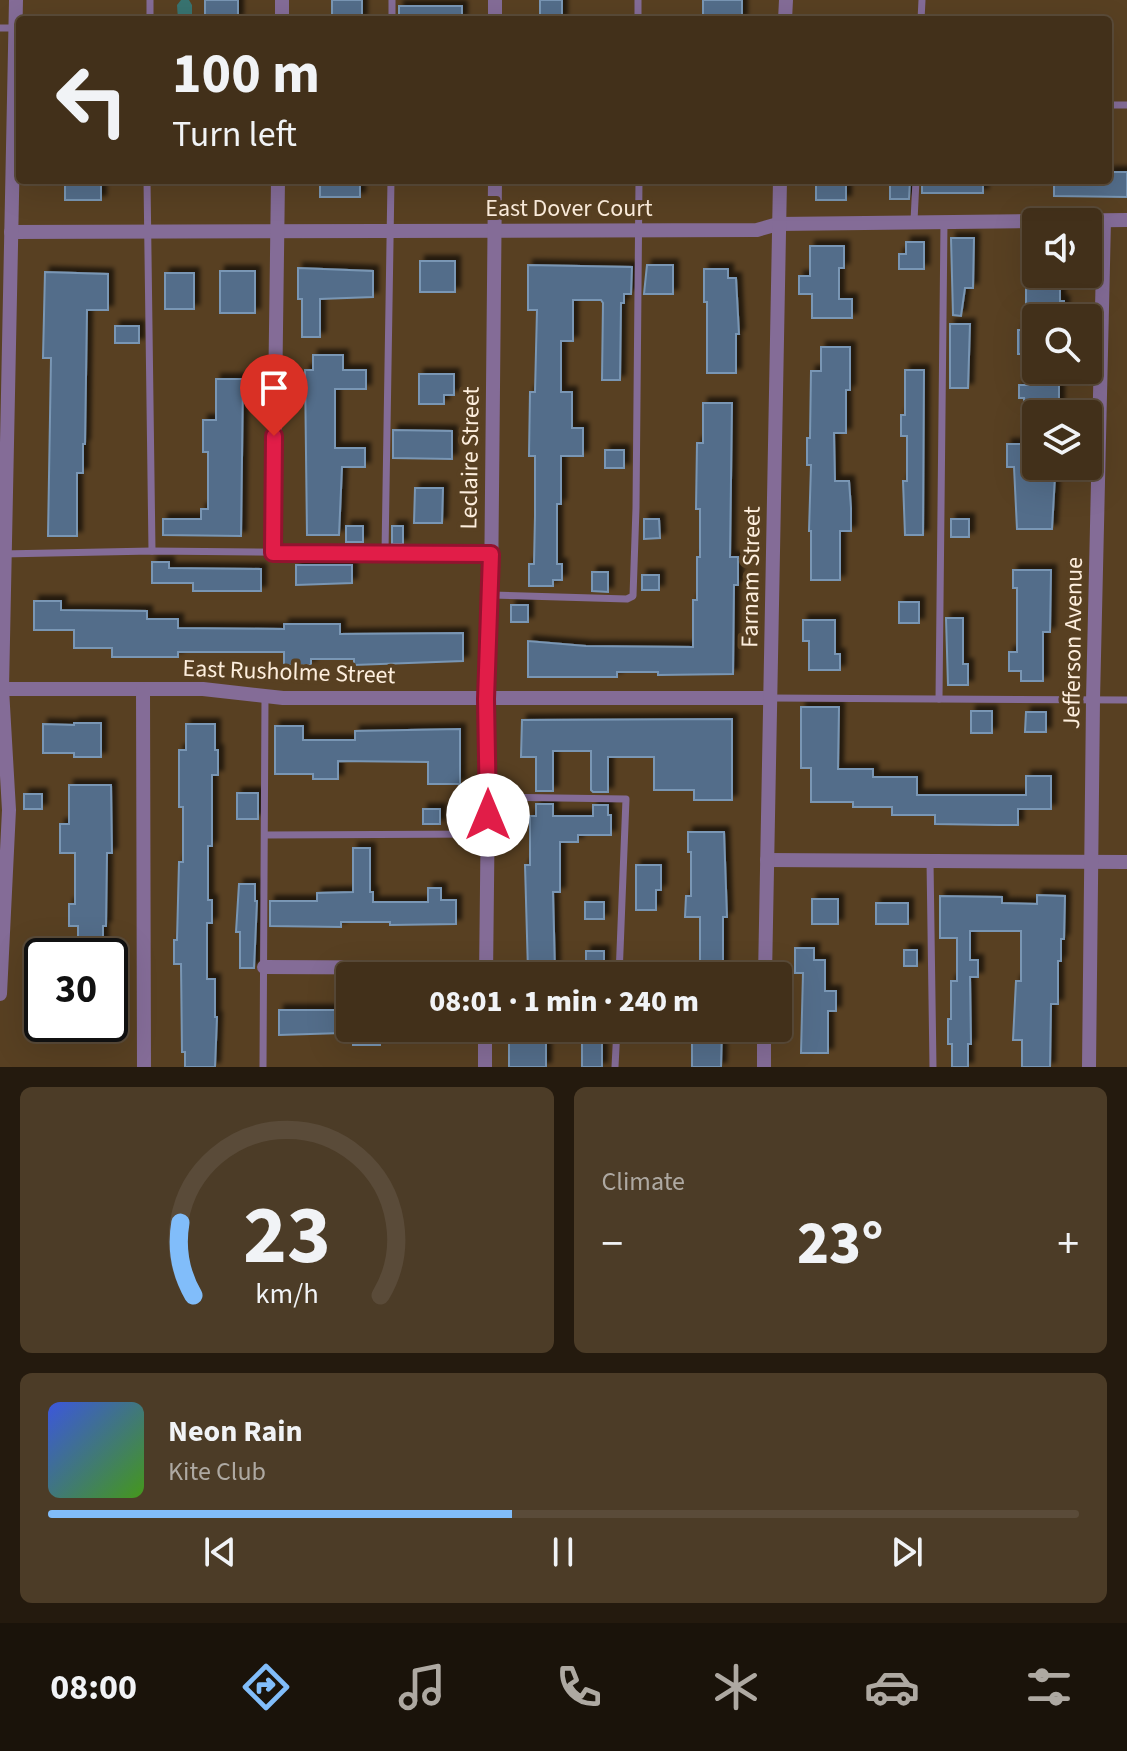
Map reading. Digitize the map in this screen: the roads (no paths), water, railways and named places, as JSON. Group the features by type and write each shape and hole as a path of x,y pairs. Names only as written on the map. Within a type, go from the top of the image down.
{"street":[{"path":"0,994 4,810 1,689 5,295 11,232 6,156 8,28 16,0"},
{"path":"273,553 278,184"},
{"name":"Leclaire Street","path":"486,962 486,699 491,595 495,184"},
{"name":"Farnam Street","path":"765,962 780,184"},
{"name":"East Dover Court","path":"11,232 757,230 778,224 1127,220"},
{"name":"Jefferson Avenue","path":"1089,1067 1093,700 1104,221"},
{"name":"East Rusholme Street","path":"1,689 203,689 283,698 769,698"},
{"path":"143,690 144,1067"},
{"path":"767,860 1127,862"},
{"path":"264,967 336,969"},
{"path":"485,1042 485,1067"},
{"path":"764,1042 764,1067"}],"lane":[{"path":"147,184 152,551"},
{"path":"385,553 391,184"},
{"path":"491,595 627,599 633,596 639,184"},
{"path":"914,221 916,184"},
{"path":"939,699 944,222"},
{"path":"2,554 152,551 491,554"},
{"path":"263,1067 265,695"},
{"path":"769,698 1127,700"},
{"path":"488,797 626,799 620,962"},
{"path":"266,835 488,834"},
{"path":"930,861 933,1067"},
{"path":"615,1067 616,1042"}],"water":[{"path":"181,0 189,0 192,16 178,16 177,5"}]}
